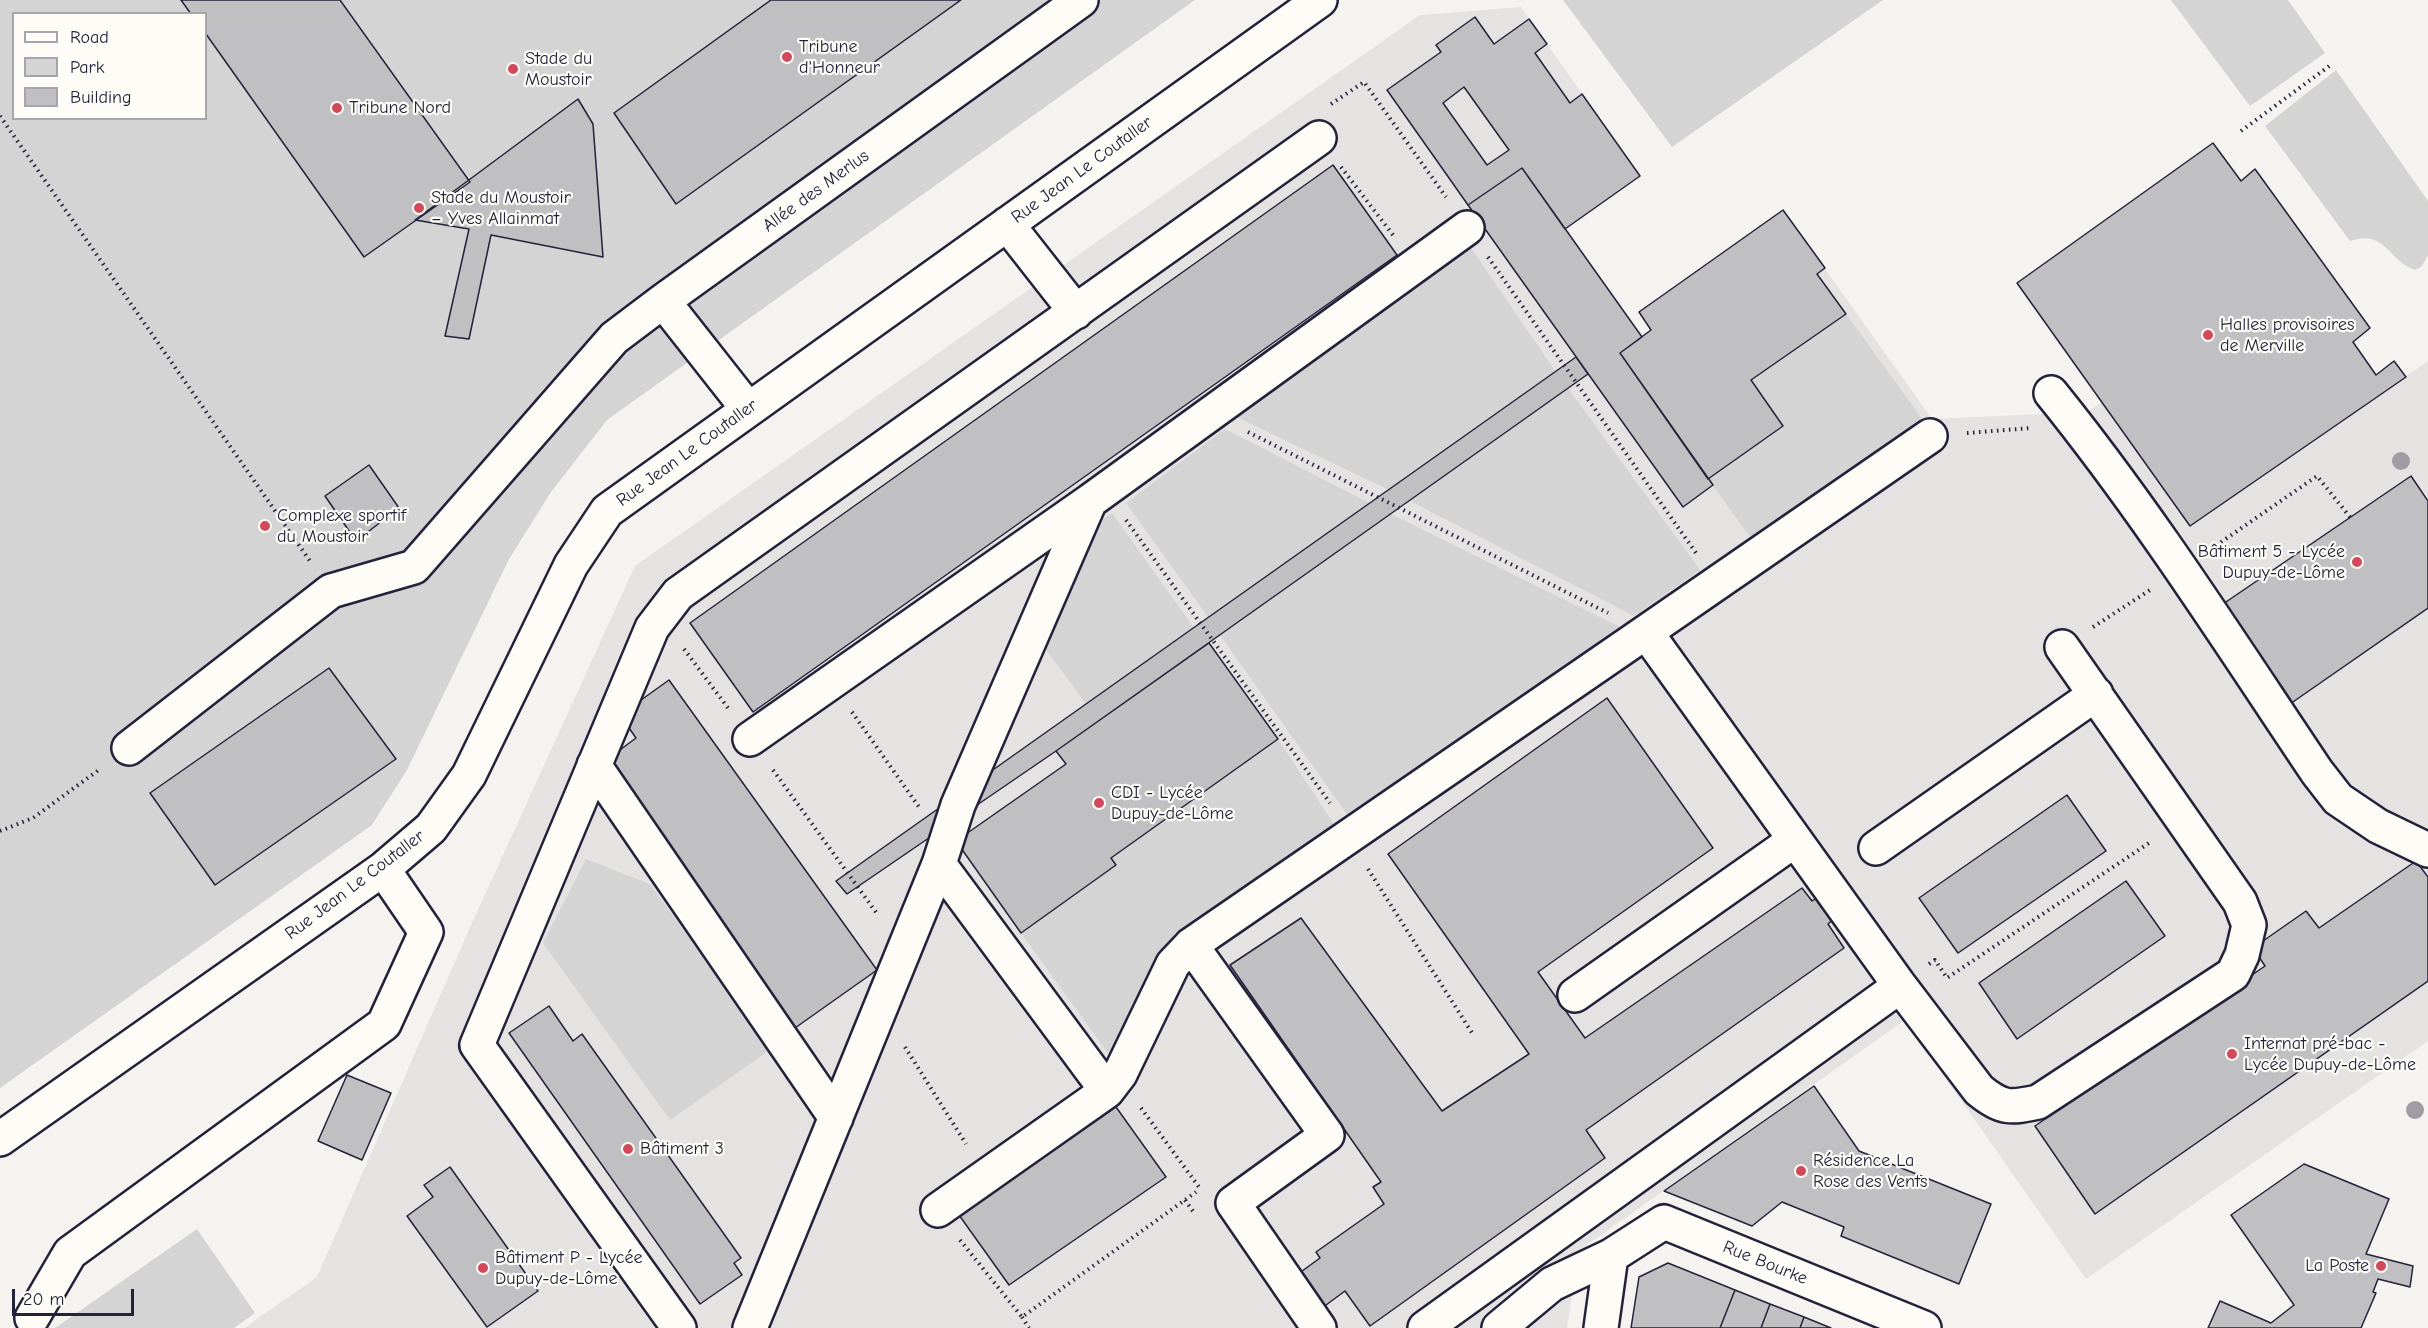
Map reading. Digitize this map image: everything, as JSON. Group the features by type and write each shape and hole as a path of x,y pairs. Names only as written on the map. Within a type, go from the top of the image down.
{"street":[{"name":"Allée des Merlus","path":"331,591 414,567 614,338 1081,0"},
{"name":"Rue Jean Le Coutaller","path":"0,1139 383,869 431,828 469,775 571,565 607,511 1320,0"},
{"path":"679,1328 477,1045 652,628 678,594 1318,138"},
{"path":"1007,224 1076,312"},
{"path":"750,739 1211,414 1467,228"},
{"path":"663,301 748,409"},
{"path":"2051,393 2078,425 2181,569 2317,772 2338,799 2378,826 2428,850"},
{"path":"938,1210 1112,1084 1173,964 1191,945 1930,436"},
{"path":"750,1328 904,950 942,854 958,804 1097,495"},
{"path":"129,748 331,591"},
{"path":"1646,632 1796,840 1911,978 1979,1090 1994,1103 2014,1107 2038,1102 2233,974 2242,955 2249,925 2240,902 2062,647"},
{"path":"1876,848 2096,694"},
{"path":"594,765 836,1118"},
{"path":"1575,996 1796,840"},
{"path":"942,854 1112,1084"},
{"path":"32,1317 70,1253 384,1024 426,932 383,869"},
{"path":"1191,945 1327,1135 1233,1203 1319,1328"},
{"path":"1426,1328 1911,978"},
{"name":"Rue Bourke","path":"1611,1256 1664,1222 1924,1328"},
{"path":"1498,1328 1552,1284 1611,1256"},
{"path":"1600,1328 1611,1256"}],"path":[{"path":"2241,131 2332,63"},
{"path":"1416,265 1306,121 1364,82 1718,583"},
{"path":"0,116 331,591"},
{"path":"1211,414 1646,632"},
{"path":"1930,436 2078,425"},
{"path":"2062,647 2318,476 2350,518"},
{"path":"1097,495 1353,834 1369,872 1474,1036"},
{"path":"660,617 904,950"},
{"path":"831,682 942,854"},
{"path":"0,831 33,818 129,748"},
{"path":"1911,978 1935,960 1947,978 2184,820"},
{"path":"880,1008 986,1176"},
{"path":"1022,1317 1200,1189 1112,1084"},
{"path":"938,1210 1029,1328"}],"shaded area":[{"path":"1521,7 1640,176 1565,229 1642,337 1651,330 1639,312 1783,210 1932,419 2087,412 2102,402 2190,526 2428,361 2428,1041 2086,1279 1905,1020 1553,1269 1572,1296 1567,1328 244,1328 317,1277 472,923 635,566 1420,15"}],"green space":[{"name":"Complexe sportif du Moustoir","path":"0,0 1195,0 607,420 551,492 509,559 407,770 372,825 0,1088"},
{"path":"1563,0 1883,0 1672,147"},
{"path":"2171,0 2288,0 2325,53 2250,106"},
{"path":"2336,70 2428,201 2428,255 2422,266 2415,270 2406,266 2372,239 2362,238 2350,241 2265,126"},
{"path":"1465,239 1555,371 1389,490 1226,412"},
{"path":"1846,314 1925,423 1757,546 1708,479 1783,426 1751,380"},
{"path":"1568,388 1700,570 1634,616 1410,501"},
{"path":"1225,429 1370,503 1208,617 1126,503"},
{"path":"1112,513 1194,628 1086,704 1037,637 1085,531"},
{"path":"1391,514 1620,627 1349,817 1220,635"},
{"path":"1278,739 1335,826 1160,950 1116,1055 1110,1056 1021,933 1116,865 1111,858"},
{"path":"586,859 650,884 770,1050 670,1120 543,943"},
{"path":"197,1229 255,1313 234,1328 55,1328"}],"building":[{"name":"Tribune Nord","path":"181,0 340,0 470,182 364,257 207,35 207,12 190,12"},
{"name":"Tribune d'Honneur","path":"771,0 961,0 676,204 614,113"},
{"path":"1475,17 1494,44 1529,19 1547,44 1535,53 1570,103 1582,94 1640,176 1565,229 1522,168 1468,205 1387,90 1441,52 1436,45","holes":["1464,87 1509,150 1487,165 1443,103"]},
{"path":"578,99 593,124 603,257 491,235 469,339 445,336 469,229 415,220"},
{"name":"Halles provisoires de Merville","path":"2213,143 2241,181 2255,169 2370,328 2353,342 2376,375 2394,361 2406,377 2190,526 2017,283"},
{"path":"1333,165 1397,255 753,712 690,623"},
{"path":"1522,168 1642,337 1620,353 1713,485 1683,507 1468,205"},
{"path":"1783,210 1825,268 1817,274 1846,314 1751,380 1783,426 1708,479 1620,353 1651,330 1639,312"},
{"path":"1576,357 1588,374 1056,751 847,894 836,881"},
{"path":"369,465 399,508 356,541 325,496"},
{"name":"Bâtiment 5 - Lycée Dupuy-de-Lôme","path":"2411,476 2428,501 2428,608 2290,704 2220,606"},
{"name":"CDI - Lycée Dupuy-de-Lôme","path":"1209,643 1278,739 1111,858 1116,865 1021,933 956,841 1066,764 1056,751"},
{"path":"329,668 396,759 215,885 150,793"},
{"path":"669,680 877,970 795,1028 605,761 636,738 620,715"},
{"path":"1607,698 1713,848 1538,972 1585,1038 1802,888 1812,901 1819,896 1835,918 1828,924 1844,948 1586,1130 1605,1158 1370,1326 1345,1291 1322,1308 1298,1274 1320,1258 1316,1252 1384,1204 1373,1187 1381,1182 1230,965 1301,918 1442,1111 1529,1054 1388,854"},
{"path":"2067,795 2106,851 1958,953 1919,898"},
{"name":"Internat pré-bac - Lycée Dupuy-de-Lôme","path":"2416,861 2428,877 2428,981 2095,1214 2035,1126 2265,966 2253,948 2306,911 2319,928"},
{"path":"2126,881 2165,936 2017,1039 1979,983"},
{"name":"Bâtiment 3","path":"549,1006 573,1041 582,1034 741,1258 734,1263 742,1275 700,1304 509,1033"},
{"path":"347,1075 391,1093 362,1160 318,1141"},
{"name":"Résidence La Rose des Vents","path":"1814,1086 1859,1151 1991,1204 1959,1284 1841,1236 1844,1227 1782,1202 1752,1226 1664,1191"},
{"path":"1116,1107 1166,1177 1009,1285 959,1215"},
{"path":"2304,1164 2389,1199 2366,1254 2413,1266 2410,1287 2378,1279 2373,1292 2376,1293 2361,1328 2208,1328 2220,1301 2271,1323 2294,1305 2231,1215"},
{"name":"Bâtiment P - Lycée Dupuy-de-Lôme","path":"450,1167 538,1291 487,1327 407,1216 433,1197 424,1185"},
{"path":"1668,1263 1735,1290 1720,1328 1631,1328 1639,1277"},
{"path":"1735,1290 1770,1304 1761,1328 1720,1328"},
{"path":"1770,1304 1804,1317 1800,1328 1761,1328"},
{"path":"1804,1317 1831,1328 1800,1328"}],"place":[{"name":"Tribune d'Honneur","path":"787,57"},
{"name":"Stade du Moustoir","path":"513,69"},
{"name":"Tribune Nord","path":"337,108"},
{"name":"Stade du Moustoir – Yves Allainmat","path":"419,208"},
{"name":"Halles provisoires de Merville","path":"2208,335"},
{"name":"Complexe sportif du Moustoir","path":"265,526"},
{"name":"Bâtiment 5 - Lycée Dupuy-de-Lôme","path":"2357,562"},
{"name":"CDI - Lycée Dupuy-de-Lôme","path":"1099,803"},
{"name":"Internat pré-bac - Lycée Dupuy-de-Lôme","path":"2232,1054"},
{"name":"Bâtiment 3","path":"628,1149"},
{"name":"Résidence La Rose des Vents","path":"1801,1171"},
{"name":"La Poste","path":"2381,1266"},
{"name":"Bâtiment P - Lycée Dupuy-de-Lôme","path":"483,1268"}]}
